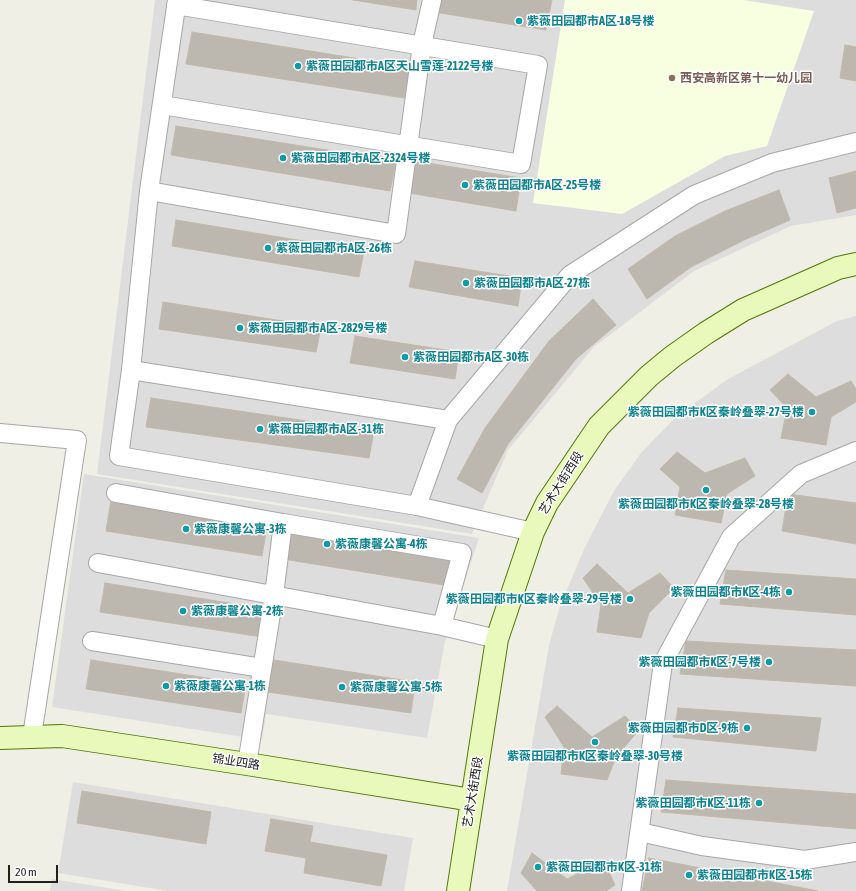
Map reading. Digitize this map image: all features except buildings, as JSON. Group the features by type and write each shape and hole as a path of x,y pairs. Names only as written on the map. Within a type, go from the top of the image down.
{"street":[{"path":"150,191 396,234 422,45 432,0"},
{"path":"162,105 521,164 538,64 177,3 162,105 150,191 131,370 119,456 417,506 533,532"},
{"path":"417,506 448,420 570,275 694,195 772,163 856,142"},
{"name":"艺术大街西段","path":"458,891 497,639 533,532 547,503 582,449 599,426 649,376 706,333 743,310 838,268 856,264"},
{"path":"131,370 448,420"},
{"path":"0,433 77,440 32,736"},
{"path":"632,891 663,663 731,537 801,474 856,451"},
{"path":"116,493 462,553 442,626"},
{"path":"247,764 274,595 283,523"},
{"path":"98,563 442,626 497,639"},
{"path":"92,641 262,668"},
{"name":"锦业四路","path":"0,738 62,736 472,800"},
{"path":"640,832 702,846 805,860 856,852"}],"shaded area":[{"path":"155,0 856,0 856,215 791,226 694,271 594,347 508,450 472,534 97,474"},
{"name":"西安高新区第十一幼儿园","path":"565,0 743,0 814,11 767,146 725,156 622,214 533,203"},
{"path":"856,316 856,891 507,891 549,645 560,606 585,547 614,491 641,453 677,416 728,379 837,321"},
{"path":"84,474 479,538 445,642 427,738 266,714 262,740 52,707"},
{"path":"73,782 413,838 404,891 168,891 58,873"},
{"path":"52,879 127,891 50,891"}],"place":[{"name":"紫薇田园都市A区-18号楼","path":"519,21"},
{"name":"紫薇田园都市A区天山雪莲-2122号楼","path":"298,66"},
{"name":"西安高新区第十一幼儿园","path":"672,78"},
{"name":"紫薇田园都市A区-2324号楼","path":"283,158"},
{"name":"紫薇田园都市A区-25号楼","path":"465,185"},
{"name":"紫薇田园都市A区-26栋","path":"268,248"},
{"name":"紫薇田园都市A区-27栋","path":"466,283"},
{"name":"紫薇田园都市A区-2829号楼","path":"240,328"},
{"name":"紫薇田园都市A区-30栋","path":"405,357"},
{"name":"紫薇田园都市K区秦岭叠翠-27号楼","path":"812,412"},
{"name":"紫薇田园都市A区-31栋","path":"260,429"},
{"name":"紫薇田园都市K区秦岭叠翠-28号楼","path":"706,490"},
{"name":"紫薇康馨公寓-3栋","path":"186,529"},
{"name":"紫薇康馨公寓-4栋","path":"327,544"},
{"name":"紫薇田园都市K区-4栋","path":"789,592"},
{"name":"紫薇田园都市K区秦岭叠翠-29号楼","path":"630,599"},
{"name":"紫薇康馨公寓-2栋","path":"183,611"},
{"name":"紫薇田园都市K区-7号楼","path":"769,662"},
{"name":"紫薇康馨公寓-1栋","path":"166,686"},
{"name":"紫薇康馨公寓-5栋","path":"342,687"},
{"name":"紫薇田园都市D区-9栋","path":"747,728"},
{"name":"紫薇田园都市K区秦岭叠翠-30号楼","path":"595,742"},
{"name":"紫薇田园都市K区-11栋","path":"759,803"},
{"name":"紫薇田园都市K区-31栋","path":"538,867"},
{"name":"紫薇田园都市K区-15栋","path":"689,875"}]}
